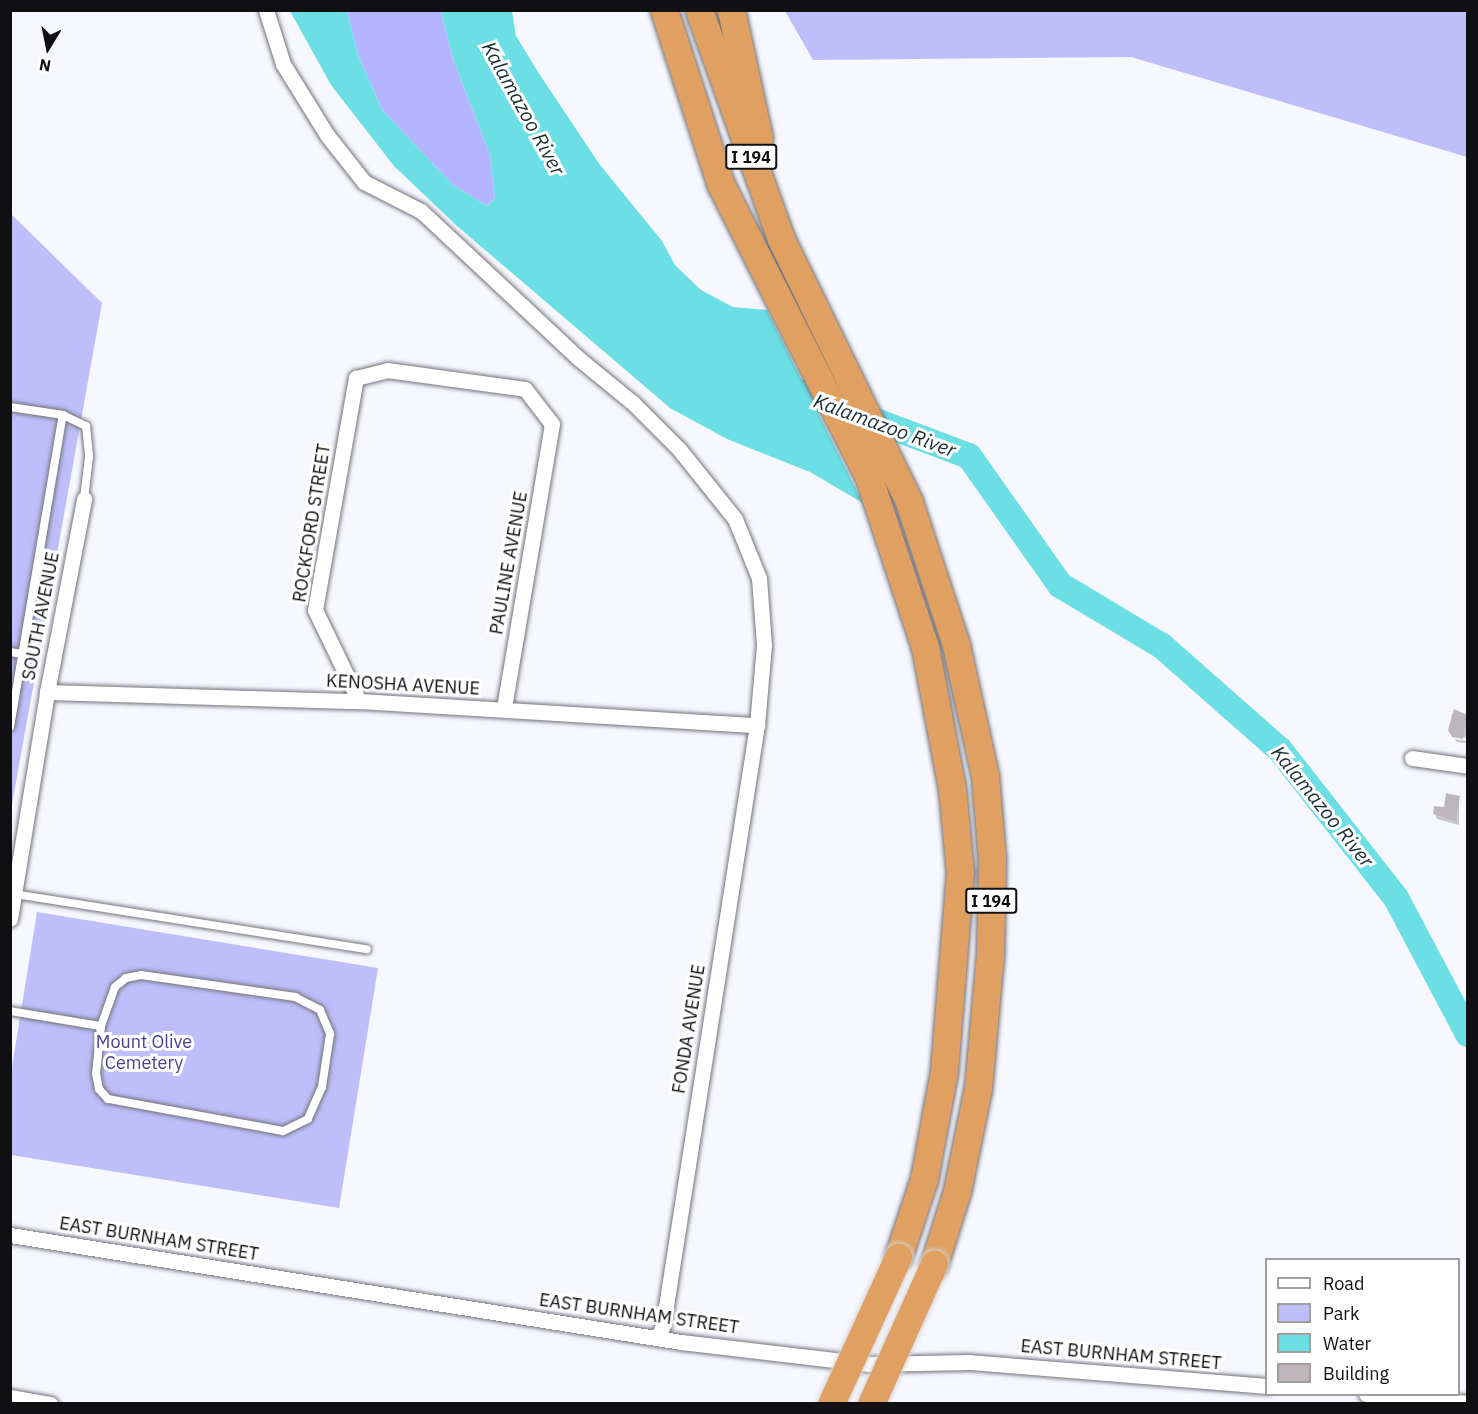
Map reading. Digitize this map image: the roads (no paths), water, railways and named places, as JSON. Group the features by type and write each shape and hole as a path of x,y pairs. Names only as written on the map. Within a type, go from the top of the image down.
{"highway":[{"name":"I 194","path":"664,10 721,185 772,292 857,452 889,538 925,647 952,788 960,872 944,1071 924,1179 898,1257 831,1404"},
{"name":"I 194","path":"699,10 781,239 809,301 881,439 922,540 956,645 985,776 992,860 990,954 978,1088 957,1191 934,1264 871,1404"},
{"path":"731,10 781,239"}],"street":[{"name":"FONDA AVENUE","path":"266,10 283,64 327,135 364,182 421,211 578,358 633,403 679,449 735,519 759,578 764,645 756,725 663,1325 658,1338"},
{"name":"PAULINE AVENUE","path":"356,378 387,370 525,389 552,424 504,709"},
{"name":"ROCKFORD STREET","path":"356,378 315,610 358,701"},
{"name":"SOUTH AVENUE","path":"10,919 47,692 84,498"},
{"name":"KENOSHA AVENUE","path":"47,692 358,701 756,725"},
{"path":"1412,758 1467,766"},
{"name":"EAST BURNHAM STREET","path":"10,1235 658,1338 869,1364 969,1362 1265,1386"},
{"path":"1379,1396 1467,1403"},
{"path":"10,1397 50,1404"}],"lane":[{"path":"10,407 63,415 10,728"},
{"name":"SOUTH AVENUE","path":"63,415 86,426 89,457 84,498"},
{"path":"10,652 23,654"},
{"path":"14,894 368,949"},
{"path":"141,975 295,997 320,1010 327,1022 330,1034 322,1087 308,1119 283,1131 108,1099 99,1089 96,1074 101,1026 115,987 126,978 141,975"},
{"path":"10,1011 101,1026"}],"water":[{"path":"290,11 347,11 358,55 382,110 453,185 487,206 495,198 490,155 453,59 441,11 512,11 516,36 538,72 600,165 662,241 675,265 701,290 733,307 767,310 863,503 810,472 727,439 670,408 457,226 394,166 331,85"}],"waterway":[{"name":"Kalamazoo River","path":"780,385 969,456 1060,585 1162,646 1280,750 1396,898 1468,1034"}],"park label":[{"name":"Mount Olive Cemetery","path":"144,1053"}]}
